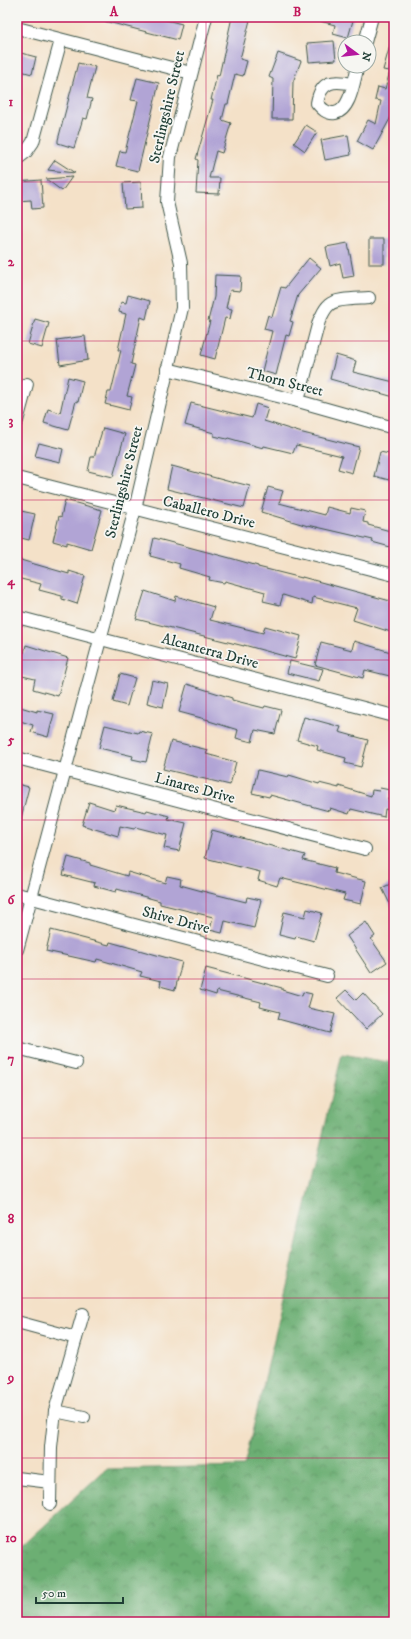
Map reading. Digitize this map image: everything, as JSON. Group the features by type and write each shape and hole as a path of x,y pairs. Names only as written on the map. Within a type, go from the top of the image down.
{"street":[{"name":"Sterlingshire Street","path":"17,950 135,509 182,308 183,287 181,263 167,202 168,179 170,157 206,17"},
{"path":"367,34 372,17"},
{"path":"17,28 191,73"},
{"path":"17,159 26,152 33,142 61,40"},
{"path":"353,84 356,74"},
{"path":"298,401 319,321 324,311 330,304 342,300 369,298"},
{"name":"Thorn Street","path":"167,369 298,401 394,428"},
{"path":"17,421 27,384"},
{"name":"Caballero Drive","path":"17,478 394,576"},
{"name":"Alcanterra Drive","path":"17,617 394,716"},
{"name":"Linares Drive","path":"17,758 365,849"},
{"name":"Shive Drive","path":"17,894 327,976"},
{"path":"17,1048 76,1063"},
{"path":"50,1504 51,1447 55,1411 83,1314"},
{"path":"17,1322 76,1338"},
{"path":"55,1411 84,1417"},
{"path":"17,1478 50,1482"}],"green space":[{"path":"342,1054 394,1063 394,1622 17,1622 17,1551 106,1469 244,1466"}],"building":[{"path":"104,17 154,17 182,24 178,40 104,21"},
{"path":"232,17 250,20 240,59 247,61 243,76 235,74 228,104 226,104 222,120 231,123 222,153 216,151 209,178 220,178 219,194 196,193 198,160 196,159 213,100 211,100 217,75 219,76"},
{"path":"316,17 354,17 349,34 337,35 333,34 335,25 316,20"},
{"path":"334,41 336,60 309,62 307,43"},
{"path":"391,42 394,42 394,116 392,115 373,150 357,141 368,120 376,124 381,101 375,100 378,87 385,89 390,71 383,70"},
{"path":"17,52 36,57 32,74 17,70"},
{"path":"278,53 301,61 293,82 292,119 272,119 273,79 269,77"},
{"path":"78,63 95,67 87,98 92,99 87,119 83,118 74,148 58,143 58,140"},
{"path":"137,78 159,83 138,171 116,166 120,151 125,152 138,101 131,100"},
{"path":"306,125 317,132 305,151 294,143"},
{"path":"348,135 351,155 325,160 321,140"},
{"path":"55,160 75,173 48,170"},
{"path":"72,177 62,191 46,179"},
{"path":"41,180 43,208 32,209 31,200 17,201 17,182"},
{"path":"141,182 142,208 125,209 123,183"},
{"path":"369,239 384,239 384,264 369,264"},
{"path":"348,243 354,276 343,278 340,263 330,266 326,247"},
{"path":"309,258 321,268 298,295 290,321 293,322 289,336 286,335 276,375 262,371 272,331 264,329 268,315 272,317 281,287 285,288"},
{"path":"215,275 241,276 240,291 230,290 226,308 232,309 230,319 225,318 215,359 201,355 210,321 208,321 214,297"},
{"path":"128,295 150,301 146,319 141,317 131,364 135,365 127,396 132,397 129,410 105,404 108,392 111,392 121,350 118,350 126,314 119,312 121,302 126,303"},
{"path":"35,319 49,323 42,348 28,344"},
{"path":"85,336 88,360 60,365 57,340"},
{"path":"336,355 356,361 353,372 394,382 394,397 330,379"},
{"path":"68,377 83,381 78,402 76,401 68,430 44,423 48,409 60,413"},
{"path":"191,403 252,418 256,404 268,408 264,421 299,432 359,447 352,473 338,469 342,456 296,445 293,453 264,446 263,448 228,438 214,436 214,433 185,425"},
{"path":"103,428 125,434 113,477 88,471 91,457 94,457"},
{"path":"39,443 63,449 60,462 35,456"},
{"path":"380,452 394,455 389,480 374,476"},
{"path":"172,466 250,486 244,508 167,489"},
{"path":"268,487 283,491 279,503 325,515 327,507 350,513 351,508 365,511 363,522 368,523 368,525 394,532 394,548 372,542 373,540 308,526 261,512"},
{"path":"65,500 102,510 91,549 67,542 67,545 53,541 59,516 61,517"},
{"path":"21,511 35,514 29,540 17,537 17,526"},
{"path":"154,538 258,567 302,577 394,602 394,633 353,620 357,608 313,597 312,604 283,595 280,605 263,601 265,592 225,581 224,583 209,580 210,577 179,568 180,564 150,556"},
{"path":"17,559 69,574 69,571 85,576 77,604 62,599 62,596 39,590 41,584 17,578"},
{"path":"145,591 175,601 176,596 214,607 210,620 263,633 265,626 301,636 295,659 136,619"},
{"path":"354,641 394,653 394,677 365,670 363,678 315,665 321,642 352,650"},
{"path":"26,645 68,658 58,696 33,689 35,679 18,675 20,669 17,668 17,651 24,653"},
{"path":"290,661 323,669 319,681 287,673"},
{"path":"120,674 135,678 127,706 113,702"},
{"path":"152,680 168,684 163,707 147,703"},
{"path":"187,684 232,698 232,700 264,708 265,706 281,710 275,734 255,730 252,742 236,738 238,730 179,712"},
{"path":"17,706 37,712 37,710 54,714 48,737 31,732 33,725 17,720"},
{"path":"304,717 341,727 339,732 368,740 361,767 345,763 346,758 317,750 318,746 297,740"},
{"path":"105,725 138,733 139,731 153,734 146,762 132,759 133,756 99,748"},
{"path":"171,741 208,750 206,754 236,762 230,785 163,769"},
{"path":"258,770 288,777 289,775 339,788 339,786 371,796 372,790 379,791 380,788 390,790 388,800 394,802 393,811 385,809 384,817 351,809 349,814 330,808 329,811 270,795 269,797 252,793"},
{"path":"17,784 29,787 20,822 17,822"},
{"path":"89,802 114,810 116,805 146,812 147,810 169,816 168,819 186,823 179,851 164,848 167,835 135,827 134,829 120,826 118,836 82,825"},
{"path":"212,830 305,855 303,860 335,868 334,873 366,881 361,904 343,900 345,894 280,878 277,886 258,880 260,872 205,858"},
{"path":"68,857 127,876 128,872 165,883 167,876 181,879 180,885 202,891 246,902 247,897 261,900 254,928 225,921 222,933 210,930 213,917 160,904 160,901 117,889 116,892 94,886 95,883 63,875"},
{"path":"394,882 394,912 382,888"},
{"path":"307,909 322,913 314,941 296,936 295,939 279,935 284,912 305,917"},
{"path":"366,922 375,936 371,939 387,962 371,973 347,936"},
{"path":"51,930 109,945 110,942 182,962 175,990 160,986 161,981 140,976 142,972 97,959 96,962 46,951"},
{"path":"206,968 282,988 282,990 302,996 303,992 312,994 308,1008 335,1014 330,1033 278,1019 280,1012 260,1007 261,1002 217,991 216,995 200,990"},
{"path":"346,990 356,1000 363,993 382,1014 366,1029 337,998"}]}
